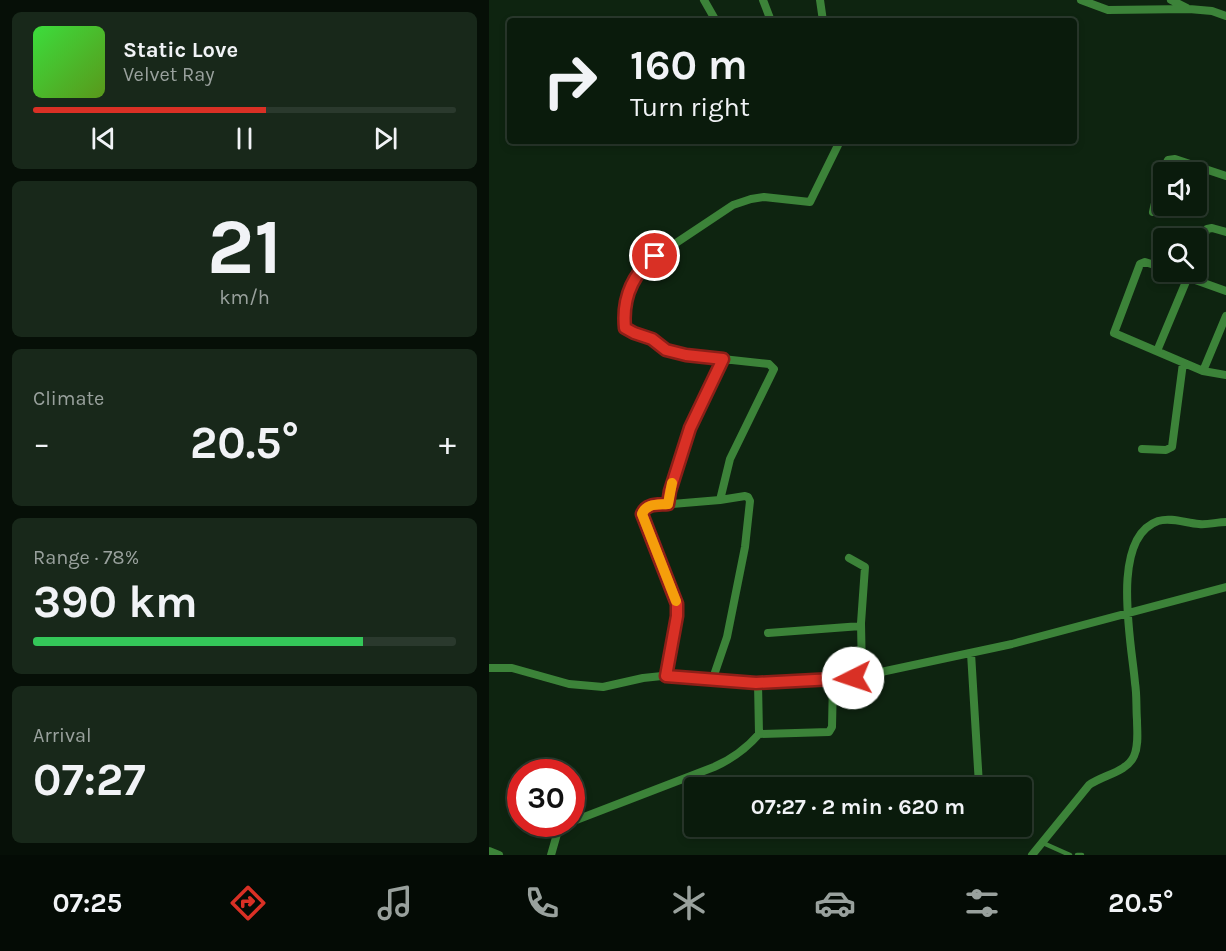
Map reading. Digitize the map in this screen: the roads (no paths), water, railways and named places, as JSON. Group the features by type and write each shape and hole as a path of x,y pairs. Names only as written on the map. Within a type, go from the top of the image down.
{"street":[{"path":"704,0 714,18"},
{"path":"763,0 770,18"},
{"path":"820,0 823,18"},
{"path":"1081,0 1108,10 1189,9 1212,11 1226,16"},
{"path":"1171,0 1189,9"},
{"path":"720,500 730,459 774,369 769,364 686,355 666,350 652,339 625,328 629,293 637,273 655,256 733,205 764,197 810,202 839,144"},
{"path":"1167,162 1175,159 1184,162"},
{"path":"1207,170 1226,176"},
{"path":"1207,229 1226,232"},
{"path":"1153,265 1145,262 1140,264 1113,331 1117,335 1203,371 1226,375"},
{"path":"1157,351 1186,282"},
{"path":"1206,282 1226,291"},
{"path":"1203,371 1226,316"},
{"path":"668,504 690,428 723,359"},
{"path":"1141,449 1167,450 1172,447 1183,363"},
{"path":"666,676 677,616 677,604 642,514 644,508 745,496 750,501 745,547 727,637 712,681"},
{"path":"1032,855 1089,785 1127,766 1134,756 1137,739 1136,685 1127,614 1131,554 1140,536 1152,524 1160,520 1200,524 1226,522"},
{"path":"849,558 865,567 861,626 862,676"},
{"path":"489,668 512,668 569,684 595,687 609,687 643,678 666,676 758,683 833,680 862,676 1053,634 1226,587"},
{"path":"768,633 861,626"},
{"path":"971,653 979,777"},
{"path":"585,817 729,760 741,752 759,734 829,732 832,727 833,680"},
{"path":"758,683 759,734"},
{"path":"551,855 556,837"},
{"path":"489,851 499,855"}],"lane":[{"path":"1043,843 1070,855"},
{"path":"1077,855 1082,855"}]}
